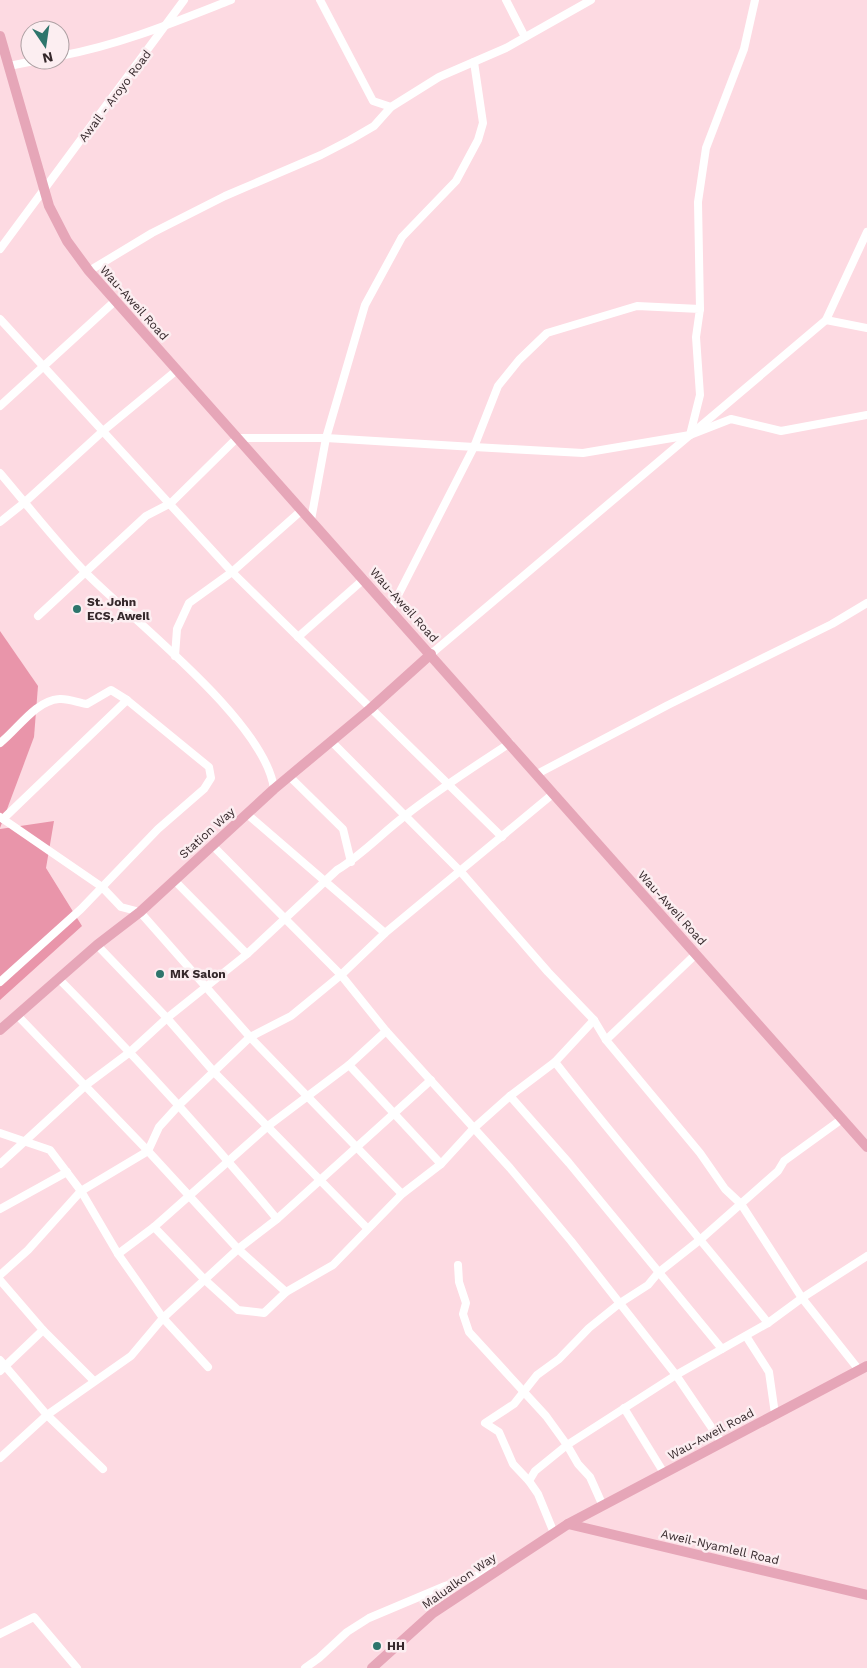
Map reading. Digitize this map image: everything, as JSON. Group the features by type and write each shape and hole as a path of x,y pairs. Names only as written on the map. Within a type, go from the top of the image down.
{"main road":[{"name":"Wau-Aweil Road","path":"0,36 44,191 56,224 89,271 867,1146"},
{"name":"Station Way","path":"0,1030 97,945 140,912 274,789 370,709 431,654"},
{"name":"Wau-Aweil Road","path":"568,1524 863,1368"},
{"name":"Malualkon Way","path":"372,1668 433,1613 501,1566 568,1524"},
{"name":"Aweil-Nyamlell Road","path":"568,1524 867,1595"}],"street":[{"name":"Awail - Aroyo Road","path":"0,249 184,0"},
{"path":"70,54 88,51 164,27 231,0"},
{"path":"320,0 374,101 391,107"},
{"path":"506,0 525,38"},
{"path":"89,271 152,233 217,200 321,155 350,140 374,126 391,107 439,77 525,38 591,0"},
{"path":"690,434 700,395 696,337 700,309 698,202 706,148 744,49 755,0"},
{"path":"311,520 326,438 364,305 402,237 456,181 478,140 483,123 474,62"},
{"path":"9,66 20,64"},
{"path":"431,654 826,320 867,232"},
{"path":"0,406 115,301"},
{"path":"391,609 474,447 498,386 519,360 547,333 637,306 700,309"},
{"path":"0,319 171,503 232,572 502,837"},
{"path":"826,320 867,328"},
{"path":"0,522 25,502 103,431 177,370"},
{"path":"38,616 146,516 171,503 237,438 326,438 584,453 690,434 731,419 781,431 867,415"},
{"path":"0,473 86,573 218,698 256,743 273,780 274,789"},
{"path":"175,656 177,629 189,604 232,572 302,510"},
{"path":"298,637 364,579"},
{"path":"537,774 668,705 832,624 867,603"},
{"path":"0,743 14,733 40,705 60,698 87,704 112,690 209,767 211,778 204,789 158,829 102,887 0,982"},
{"path":"127,700 1,818 102,887 121,907 140,912 250,1037 355,1148 402,1194"},
{"path":"331,741 461,872 548,972 594,1020 606,1040 700,1154 725,1189 741,1204 802,1298 863,1368"},
{"path":"0,1164 86,1085 130,1052 167,1018 247,954 324,881 351,862 405,816 510,743"},
{"path":"289,776 343,829 351,862"},
{"path":"0,1275 28,1250 81,1191 148,1151 159,1127 179,1105 250,1037 291,1016 341,976 385,933 461,872 554,793"},
{"path":"247,814 385,933"},
{"path":"213,846 341,976 386,1031 535,1197 676,1375 722,1443"},
{"path":"174,880 247,954"},
{"path":"97,945 167,1018 214,1072 367,1228"},
{"path":"606,1040 696,954"},
{"path":"59,979 179,1105 277,1219"},
{"path":"17,1015 86,1085 238,1249 286,1292"},
{"path":"154,1228 205,1280 238,1310 264,1313 286,1292 333,1265 402,1194 441,1164 474,1128 510,1096 554,1062 594,1020"},
{"path":"118,1254 154,1228 268,1126 350,1065 386,1031"},
{"path":"554,1062 609,1132 701,1240 768,1323"},
{"path":"350,1065 393,1114 441,1164"},
{"path":"0,1458 47,1415 93,1380 131,1356 163,1318 238,1249 277,1219 431,1080"},
{"path":"510,1096 569,1163 722,1349"},
{"path":"554,1533 538,1494 530,1480 513,1464 499,1432 485,1423 503,1412 523,1394 537,1375 559,1358 589,1328 620,1303 648,1285 658,1273 701,1240 778,1171 784,1162 842,1119"},
{"path":"0,1133 50,1150 81,1191 118,1254 163,1318 208,1367"},
{"path":"0,1209 67,1172"},
{"path":"530,1480 535,1471 567,1445 676,1375 768,1323 802,1298 867,1256"},
{"path":"458,1265 459,1282 466,1303 463,1314 468,1332 523,1394 546,1416 578,1464 590,1477 603,1506"},
{"path":"0,1280 43,1330 93,1380"},
{"path":"43,1330 2,1365 47,1415 103,1469"},
{"path":"746,1336 769,1372 775,1414"},
{"path":"624,1408 664,1473"},
{"path":"305,1668 319,1658 347,1632 369,1618 444,1586 501,1566"},
{"path":"0,1634 34,1616 76,1668"}],"shaded area":[{"path":"0,631 38,686 34,737 0,828"},
{"path":"54,821 46,868 82,926 0,1000 0,829"}],"place":[{"name":"St. John ECS, Aweil","path":"77,609"},
{"name":"MK Salon","path":"160,974"},
{"name":"HH","path":"377,1646"}]}
